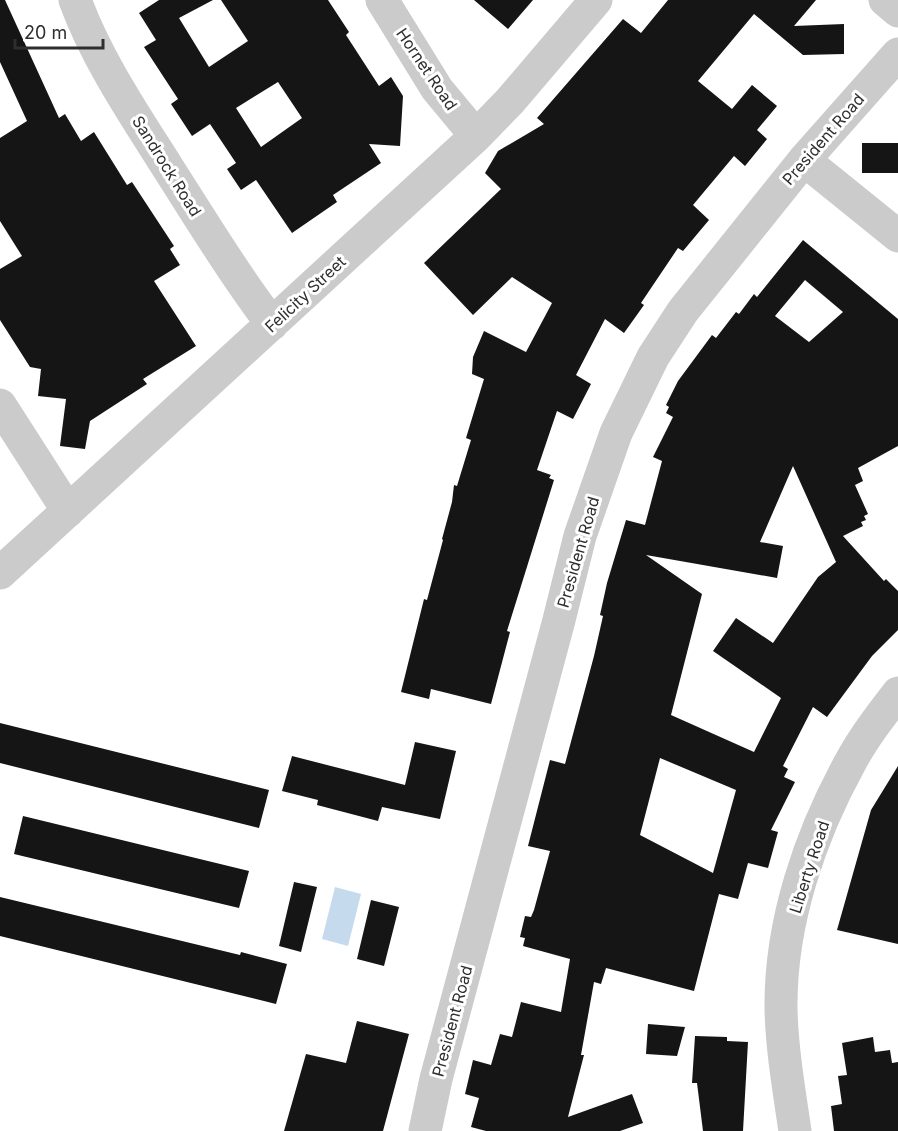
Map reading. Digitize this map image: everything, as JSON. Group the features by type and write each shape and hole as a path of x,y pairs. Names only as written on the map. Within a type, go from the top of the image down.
{"street":[{"name":"Sandrock Road","path":"75,0 119,91 231,268 272,324"},
{"name":"Hornet Road","path":"382,0 437,89 476,136"},
{"name":"Felicity Street","path":"0,573 476,136 510,101 596,0"},
{"path":"885,0 898,10"},
{"name":"President Road","path":"425,1131 436,1079 580,536 616,433 653,357 683,311 804,160 898,54"},
{"path":"804,160 898,236"},
{"path":"0,405 68,511"},
{"name":"Liberty Road","path":"795,1131 784,1058 781,1010 786,948 795,897 829,806 851,761 869,731 898,693"}],"water":[{"path":"335,887 361,894 348,946 322,939"}],"building":[{"path":"0,0 5,0 59,118 65,114 81,141 94,132 127,185 132,182 174,246 170,249 180,265 154,281 196,346 143,379 147,384 90,421 85,449 60,446 66,399 38,396 41,369 30,367 0,320 0,269 22,256 0,221 0,138 27,121 0,62"},
{"path":"159,0 213,0 179,18 209,67 248,41 221,0 328,0 349,32 346,35 379,86 391,77 403,96 400,146 369,144 381,163 333,195 337,202 292,233 256,180 241,190 227,169 236,163 210,124 192,136 171,104 178,99 144,47 156,40 139,13","holes":["278,82 302,118 261,147 236,108"]},
{"path":"474,0 533,0 508,29"},
{"path":"668,0 816,0 794,26 844,24 844,54 803,55 754,14 698,81 732,109 752,85 777,106 757,130 767,139 745,166 734,156 693,205 709,220 683,251 678,248 641,303 644,305 624,333 605,319 576,375 591,384 573,419 557,411 537,470 551,475 549,478 554,480 507,631 510,632 491,704 431,689 429,699 401,692 424,599 427,600 443,540 454,485 457,486 471,440 466,438 484,379 472,374 473,357 484,331 526,352 552,303 512,277 473,315 424,263 501,189 485,173 498,151 544,124 537,118 623,19 641,33"},
{"path":"862,143 898,143 898,173 862,173"},
{"path":"803,240 898,319 898,446 858,468 863,481 855,485 868,514 864,516 866,520 861,522 863,526 843,536 884,581 886,579 898,591 898,630 872,656 827,717 813,707 783,766 788,769 784,777 795,782 771,830 778,832 768,868 748,863 738,899 719,894 694,991 606,968 601,984 594,982 581,1055 584,1055 568,1117 632,1094 643,1123 620,1131 486,1131 471,1127 479,1098 465,1094 473,1060 491,1065 500,1034 512,1037 521,1002 561,1012 570,959 523,946 525,938 520,937 525,916 531,917 534,910 550,851 528,846 550,760 565,764 594,656 603,616 600,615 607,583 626,520 645,525 662,461 653,457 673,417 666,413 669,407 666,405 678,381 712,335 716,338 736,312 739,314 754,294 757,297","holes":["805,280 843,312 809,342 775,316","793,466 836,562 818,577 773,643 736,618 713,651 781,698 754,752 671,715 702,594 646,555 777,578 783,546 760,542","660,758 736,790 713,873 640,835"]},
{"path":"0,723 269,790 259,828 0,763"},
{"path":"415,742 456,751 440,819 382,807 378,821 317,805 318,800 282,791 292,756 405,785"},
{"path":"898,766 898,944 837,930 871,810"},
{"path":"23,816 249,871 239,908 14,854"},
{"path":"294,882 317,887 301,952 279,946"},
{"path":"0,897 240,955 241,952 287,964 276,1004 0,936"},
{"path":"371,900 399,907 384,966 357,959"},
{"path":"357,1021 409,1034 383,1131 284,1131 306,1054 346,1063"},
{"path":"648,1024 685,1027 677,1056 646,1054"},
{"path":"695,1036 727,1037 727,1041 748,1042 743,1131 703,1131 697,1083 692,1083"},
{"path":"873,1037 875,1052 890,1050 892,1063 898,1062 898,1131 834,1131 831,1106 842,1104 838,1076 847,1075 842,1043"}]}
